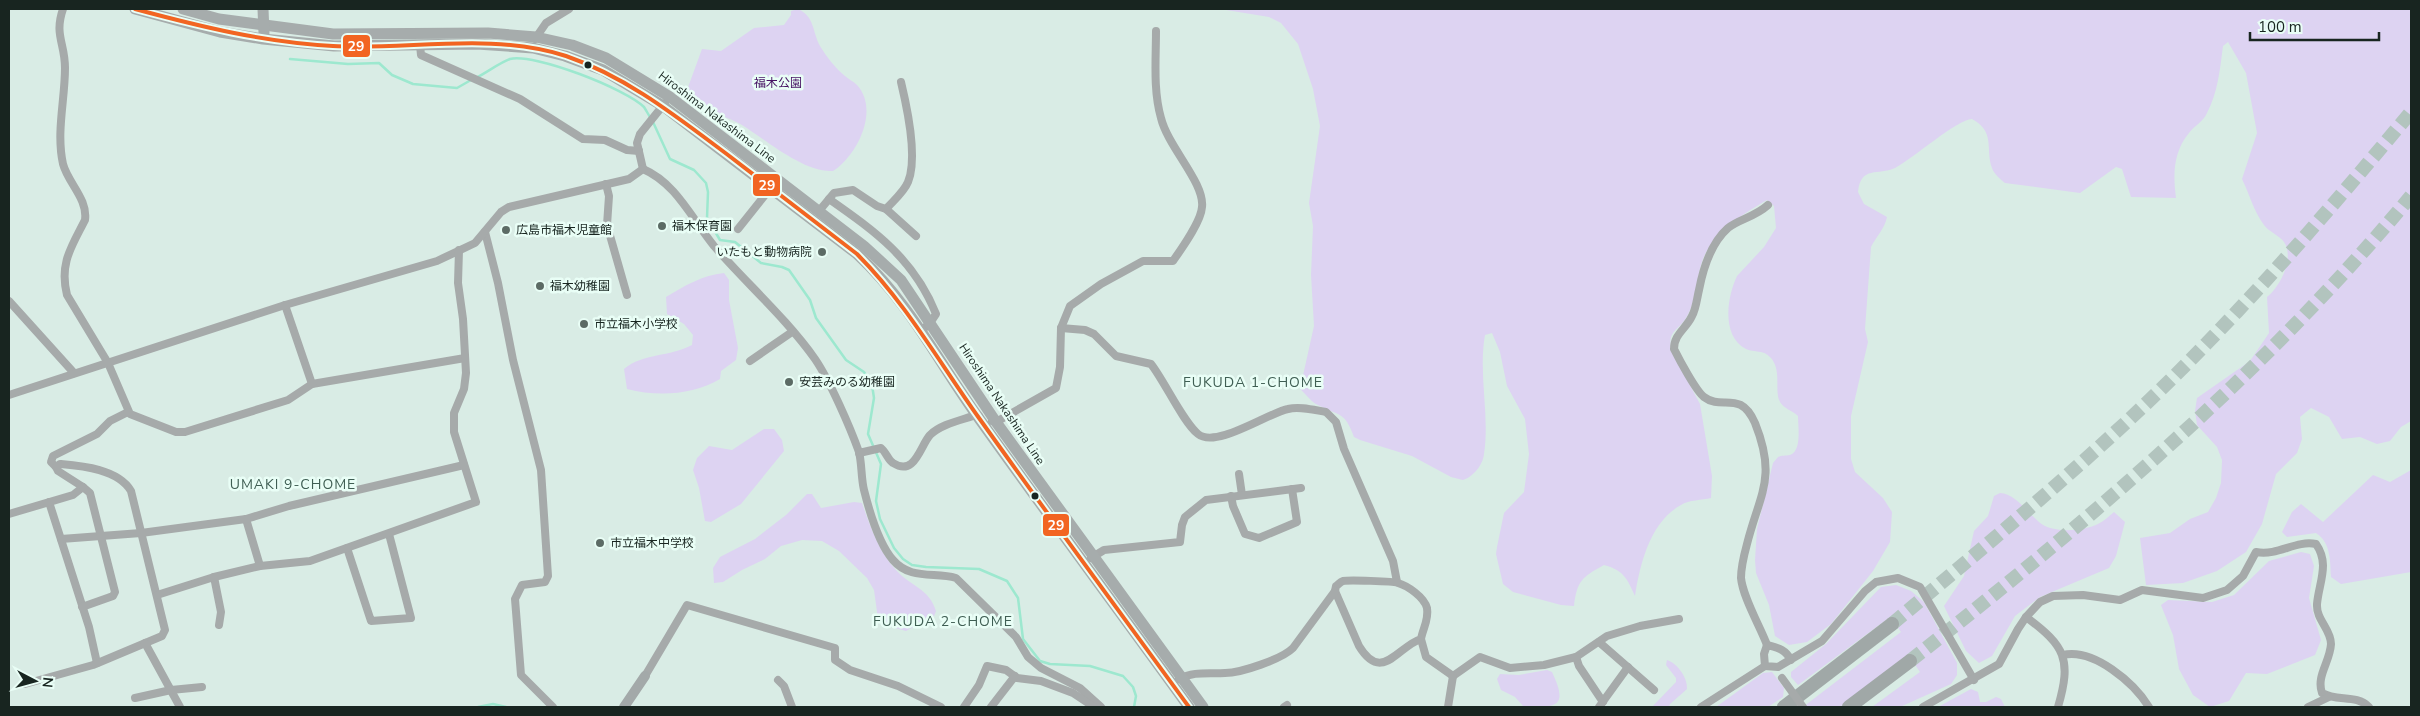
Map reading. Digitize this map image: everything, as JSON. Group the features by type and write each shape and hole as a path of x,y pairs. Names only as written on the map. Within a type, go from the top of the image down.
{"highway":[{"path":"1784,707 1892,624"},
{"path":"1848,707 1910,661"}],"main road":[{"name":"Hiroshima Nakashima Line","path":"135,9 220,32 263,39 334,46 477,44 532,48 565,56 603,70 667,101"},
{"name":"Hiroshima Nakashima Line","path":"183,9 219,18 265,26 333,34 488,34 536,37 572,45 606,58 667,101 774,184 857,254 880,276 926,327 991,426 1088,560 1177,681 1203,707"},
{"path":"263,9 265,26 263,39"},
{"name":"Hiroshima Nakashima Line","path":"774,184 819,212 864,246 901,280 976,415 991,426"},
{"name":"Hiroshima Nakashima Line","path":"1177,681 1189,707"}],"street":[{"path":"63,9 58,23 66,69 61,152 64,166 84,205 86,214 85,220 66,254 65,288 67,295 108,363 128,412 149,423 176,432 185,432 288,400 312,384 465,358"},
{"path":"532,48 536,37 546,23 569,9"},
{"path":"991,426 1051,393 1056,388 1060,367 1060,328 1070,306 1101,284 1143,261 1174,260 1186,243 1202,208 1202,194 1167,138 1160,118 1156,86 1156,31"},
{"path":"420,45 421,55 520,100 583,139 605,140 626,150 638,151"},
{"path":"886,209 905,188 910,176 911,133 901,82"},
{"path":"643,169 637,143 640,134 667,101"},
{"path":"9,395 285,306 437,261 475,243 501,212 508,207 629,179 643,169"},
{"path":"643,169 658,175 715,246 792,332 822,370 859,454 868,505 892,559 899,566 914,574 945,575 956,578 1016,637 1028,657 1041,668 1080,688 1100,707"},
{"path":"606,184 608,196 607,225 627,295"},
{"path":"738,229 774,184"},
{"path":"819,212 834,193 853,190 877,206 886,209 916,236"},
{"path":"829,199 882,239 908,264 929,297 936,314 926,327"},
{"path":"1765,666 1764,654 1767,646 1744,590 1742,578 1750,532 1766,485 1767,471 1754,422 1746,409 1736,402 1704,397 1674,349 1677,335 1693,315 1703,272 1711,252 1729,227 1759,214 1768,205"},
{"path":"484,232 498,283 512,360 541,470 548,576 545,582 522,585 517,591 515,599 521,675 553,707"},
{"path":"157,595 214,577 260,566 310,561 476,502 457,447 453,422 454,413 464,389 465,358 458,283 459,250"},
{"path":"9,301 74,373"},
{"path":"285,306 312,384"},
{"path":"1060,328 1085,330 1094,334 1116,356 1150,364 1189,423 1198,435 1204,437 1226,435 1264,417 1289,408 1326,412 1336,422 1344,449 1393,561 1397,582"},
{"path":"750,361 792,332"},
{"path":"82,607 115,595 90,493 58,471 51,462 53,456 97,434 110,421 128,412"},
{"path":"859,454 881,448 891,462 899,466 908,465 914,462 931,434 976,415"},
{"path":"25,684 97,663 145,644 164,634 157,595 128,487 119,480 97,470 60,464 56,467"},
{"path":"61,540 141,533 246,519 289,506 464,466"},
{"path":"1239,474 1242,495"},
{"path":"9,514 73,495 83,487"},
{"path":"1088,560 1104,550 1180,542 1185,517 1206,500 1231,496 1297,488 1297,522 1259,538 1245,534 1233,506 1231,496"},
{"path":"49,502 82,607 97,663"},
{"path":"246,519 260,566"},
{"path":"347,548 371,621 411,618 389,534"},
{"path":"1923,707 1974,680 1999,664 2026,617 2040,602 2053,596 2083,595 2120,600 2142,590 2203,598 2227,590 2238,581 2243,576 2256,552 2268,554 2307,542 2316,544 2321,551 2324,564 2317,606 2320,620 2328,630 2331,642 2320,686 2322,693 2329,697 2358,700 2369,707"},
{"path":"214,577 221,612 219,625"},
{"path":"1701,707 1765,666 1778,666 1822,641 1871,586 1876,582 1898,578 1920,588 1974,680"},
{"path":"1177,681 1196,673 1235,672 1285,656 1294,648 1335,591 1336,586 1343,581 1397,582 1422,600 1426,608 1426,629 1421,638 1415,640 1392,659 1384,663 1374,661 1364,655 1335,591"},
{"path":"624,707 645,676 687,605 835,648 835,660 850,670 898,686 942,707"},
{"path":"2026,617 2051,636 2063,655 2064,689 2058,707"},
{"path":"1448,707 1453,676 1480,657 1510,668 1544,665 1576,657 1618,632 1678,619"},
{"path":"1421,638 1426,657 1453,676"},
{"path":"1599,642 1654,690"},
{"path":"145,644 180,707"},
{"path":"1767,646 1779,648 1787,652 1791,660"},
{"path":"2063,655 2073,652 2103,664 2139,692 2149,707"},
{"path":"1576,657 1601,705 1628,667"},
{"path":"964,707 979,685 986,666 1006,670 1015,676 1042,681 1073,693 1094,707"},
{"path":"1778,666 1782,678 1803,707"},
{"path":"991,707 1015,676"},
{"path":"778,680 784,686 792,707"},
{"path":"135,698 171,690 202,687"},
{"path":"2308,707 2329,697"}],"green space":[{"name":"福木公園","path":"798,9 810,20 817,40 828,58 857,85 864,95 866,119 863,132 850,155 833,171 810,167 798,161 742,125 721,115 687,90 702,49 721,51 754,28 784,25 791,15 791,11"},
{"path":"1220,9 2411,9 2411,421 2401,427 2390,441 2377,444 2360,437 2342,439 2329,417 2311,408 2300,417 2302,439 2297,453 2276,474 2262,524 2246,552 2217,571 2183,583 2146,585 2140,538 2170,533 2190,519 2208,512 2216,498 2221,483 2222,460 2217,447 2197,425 2195,411 2197,398 2250,361 2269,333 2267,297 2277,286 2287,264 2288,256 2284,242 2260,220 2242,179 2257,133 2246,73 2228,42 2223,46 2218,80 2211,105 2204,119 2191,130 2184,140 2177,156 2175,164 2176,198 2131,197 2122,169 2116,167 2080,193 2005,183 1992,168 1987,135 1984,129 1972,119 1946,132 1895,168 1871,173 1863,178 1858,192 1864,204 1887,217 1871,247 1865,329 1868,342 1851,416 1851,459 1855,472 1883,498 1892,512 1890,542 1873,571 1831,624 1807,642 1789,645 1775,636 1769,605 1756,573 1757,529 1773,463 1778,457 1794,453 1798,444 1798,416 1780,402 1774,363 1765,353 1746,349 1738,343 1733,335 1728,316 1733,285 1737,276 1764,247 1776,228 1774,206 1767,200 1748,211 1714,240 1703,259 1690,311 1683,323 1672,335 1670,343 1671,350 1700,404 1712,476 1711,498 1684,503 1670,512 1661,522 1648,545 1635,596 1620,572 1604,565 1590,573 1579,585 1574,606 1561,605 1513,592 1503,584 1496,554 1504,513 1524,492 1529,454 1525,419 1507,386 1500,352 1492,333 1485,335 1483,350 1486,424 1483,458 1480,466 1474,473 1463,480 1451,477 1412,456 1354,437 1344,418 1315,404 1300,389 1314,326 1311,275 1313,226 1309,203 1320,126 1313,89 1298,44 1281,23 1269,17"},
{"path":"724,273 729,280 729,300 738,348 736,360 721,371 720,379 687,391 663,394 627,389 624,369 631,364 675,352 692,345 693,335 684,324 667,314 666,297 701,279"},
{"path":"764,429 774,429 782,440 784,451 741,504 711,522 705,521 699,488 693,470 697,458 709,446 732,450"},
{"path":"2411,470 2411,572 2341,584 2331,577 2329,552 2321,537 2316,533 2287,537 2282,532 2292,512 2301,504 2323,522 2373,475 2390,482"},
{"path":"2000,493 2016,500 2045,526 2060,530 2077,530 2092,526 2100,523 2114,512 2125,522 2116,556 2109,568 2040,597 2015,616 1992,656 1979,663 1966,651 1944,606 1964,576 1974,531 1988,516 1994,496"},
{"path":"807,494 812,494 821,508 854,502 862,503 872,530 890,563 901,575 929,597 936,611 934,616 906,631 884,625 878,619 874,590 867,578 839,551 822,541 802,540 781,546 765,559 723,582 714,583 713,568 720,557 755,539 786,515"},
{"path":"2301,552 2310,554 2314,566 2309,598 2321,640 2315,655 2267,674 2246,673 2229,701 2210,707 2193,695 2179,669 2173,635 2161,605 2168,600 2212,602 2234,595 2269,561"},
{"path":"1896,585 1911,591 1924,602 1957,663 1957,675 1951,684 1900,707 1872,707 1920,672 1910,657 1840,707 1803,707 1901,632 1890,617 1798,685 1791,677 1791,672 1826,644 1881,587"},
{"path":"1667,660 1681,671 1686,680 1687,689 1669,707 1652,707 1676,682 1676,678 1666,665"},
{"path":"1547,670 1552,672 1557,684 1559,699 1556,703 1544,707 1524,707 1515,697 1501,690 1497,679 1500,674 1519,675"},
{"path":"1772,672 1784,688 1783,697 1768,707 1716,707 1763,673"},
{"path":"1971,689 1978,692 1980,702 1986,702 1996,697 2001,699 2005,707 1938,707"}],"waterway":[{"path":"290,59 348,64 379,63 392,75 413,84 457,88 471,80"},
{"path":"476,78 510,59 539,61 580,74 619,91 644,107 650,117"},
{"path":"653,122 670,159 694,170 706,183 708,192 707,218 720,240 735,242 761,263 789,270 810,300 816,318 846,360 864,372 872,385 874,398 868,434 881,464 876,501 880,519 894,548 903,559 912,565 926,567 979,569 1007,581 1018,598 1023,639 1040,661 1050,664 1090,666 1123,676 1133,687 1136,696 1134,707"},
{"path":"478,707 493,704 506,707"}],"tunnel":[{"path":"1892,624 2053,488 2169,381 2233,316 2285,259 2411,112"},
{"path":"1910,661 2044,554 2173,442 2296,323 2355,261 2411,196"}],"transit line":[{"name":"29","path":"135,9 233,33 307,44 362,47 480,43 538,49 566,56 588,65 610,75 651,99 690,126 857,254 875,273 907,313 964,397 1189,707"}],"place":[{"name":"福木保育園","path":"662,226"},
{"name":"広島市福木児童館","path":"506,230"},
{"name":"いたもと動物病院","path":"822,252"},
{"name":"福木幼稚園","path":"540,286"},
{"name":"市立福木小学校","path":"584,324"},
{"name":"安芸みのる幼稚園","path":"789,382"},
{"name":"市立福木中学校","path":"600,543"}],"district":[{"name":"FUKUDA 1-CHOME","path":"1253,382"},
{"name":"UMAKI 9-CHOME","path":"293,484"},
{"name":"FUKUDA 2-CHOME","path":"943,621"}]}
